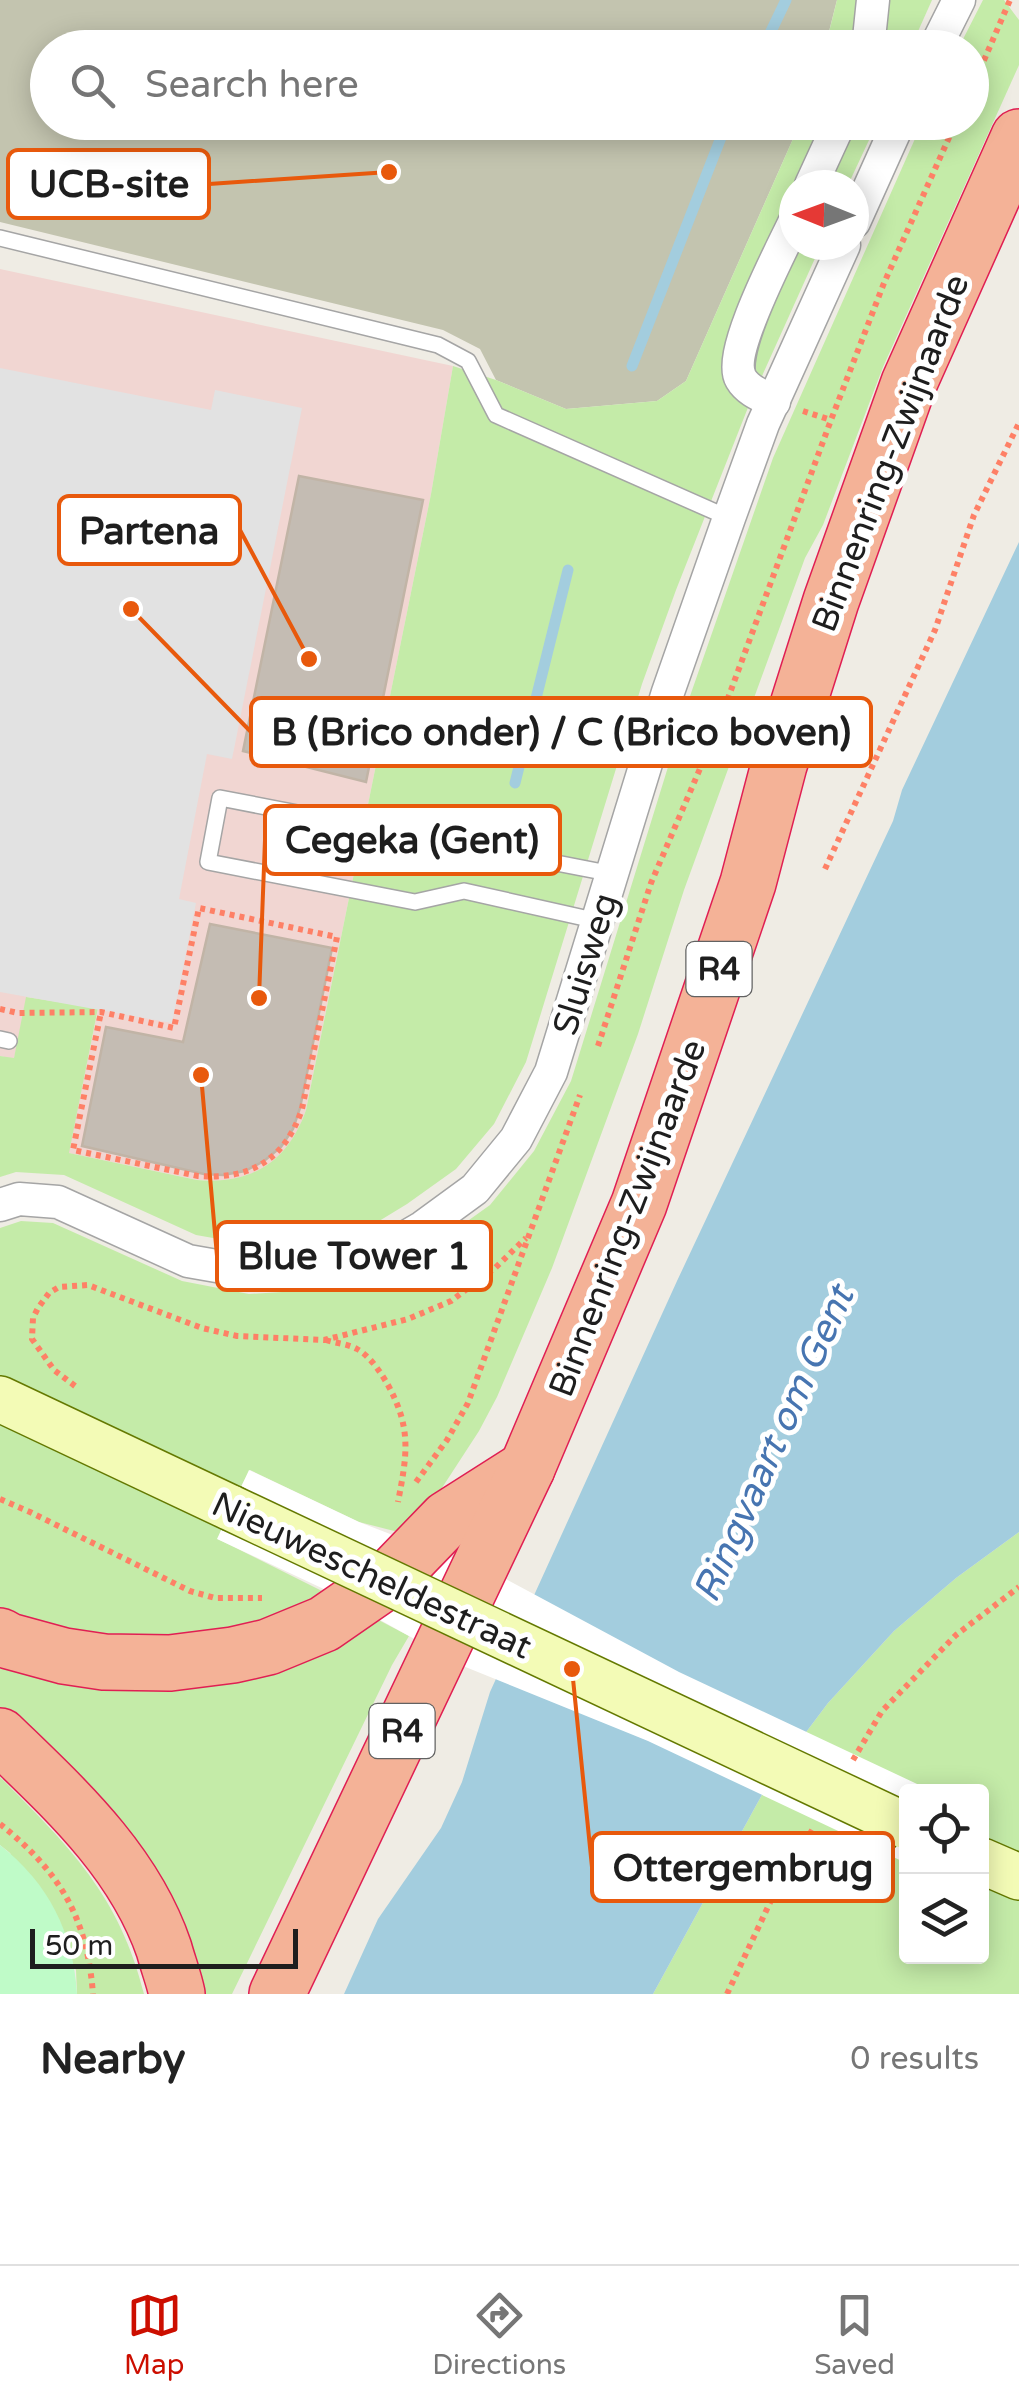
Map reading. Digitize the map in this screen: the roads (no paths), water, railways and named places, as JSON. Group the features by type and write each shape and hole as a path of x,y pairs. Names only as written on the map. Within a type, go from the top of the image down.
{"highway":[{"name":"Binnenring-Zwijnaarde","path":"277,1994 527,1468 639,1204 748,883 831,601 909,383 1019,137"},
{"path":"0,1636 64,1656 104,1662 170,1663 268,1647 324,1624 390,1580 447,1519 527,1468"},
{"path":"0,1736 78,1811 128,1872 155,1922 176,1994"}],"main road":[{"name":"Nieuwescheldestraat","path":"0,1399 899,1823"},
{"path":"989,1864 1019,1878"}],"street":[{"path":"870,30 873,0"},
{"path":"944,30 958,0"},
{"path":"819,170 832,140"},
{"path":"869,189 891,140"},
{"path":"774,402 753,392 738,371 740,348 779,258"},
{"name":"Sluisweg","path":"0,1205 18,1199 58,1202 188,1261 251,1272 311,1269 376,1255 475,1189 516,1139 551,1072 668,692 763,424 837,260"}],"lane":[{"path":"0,238 438,345 468,361 496,414 730,518"},
{"path":"598,921 464,892 415,902 208,862 220,798 613,874"}],"water":[{"name":"Ringvaart om Gent","path":"1019,542 1019,1532 956,1578 894,1631 828,1703 770,1780 653,1994 344,1994 378,1919 441,1828 462,1782 490,1692"}],"waterway":[{"path":"772,30 786,0"},
{"path":"632,366 720,140"},
{"path":"515,783 568,570"}],"place":[{"name":"UCB-site","path":"389,172"},
{"name":"B (Brico onder) / C (Brico boven)","path":"131,609"},
{"name":"Partena","path":"309,659"},
{"name":"Cegeka (Gent)","path":"259,998"},
{"name":"Blue Tower 1","path":"201,1075"},
{"name":"Ottergembrug","path":"572,1669"}]}
